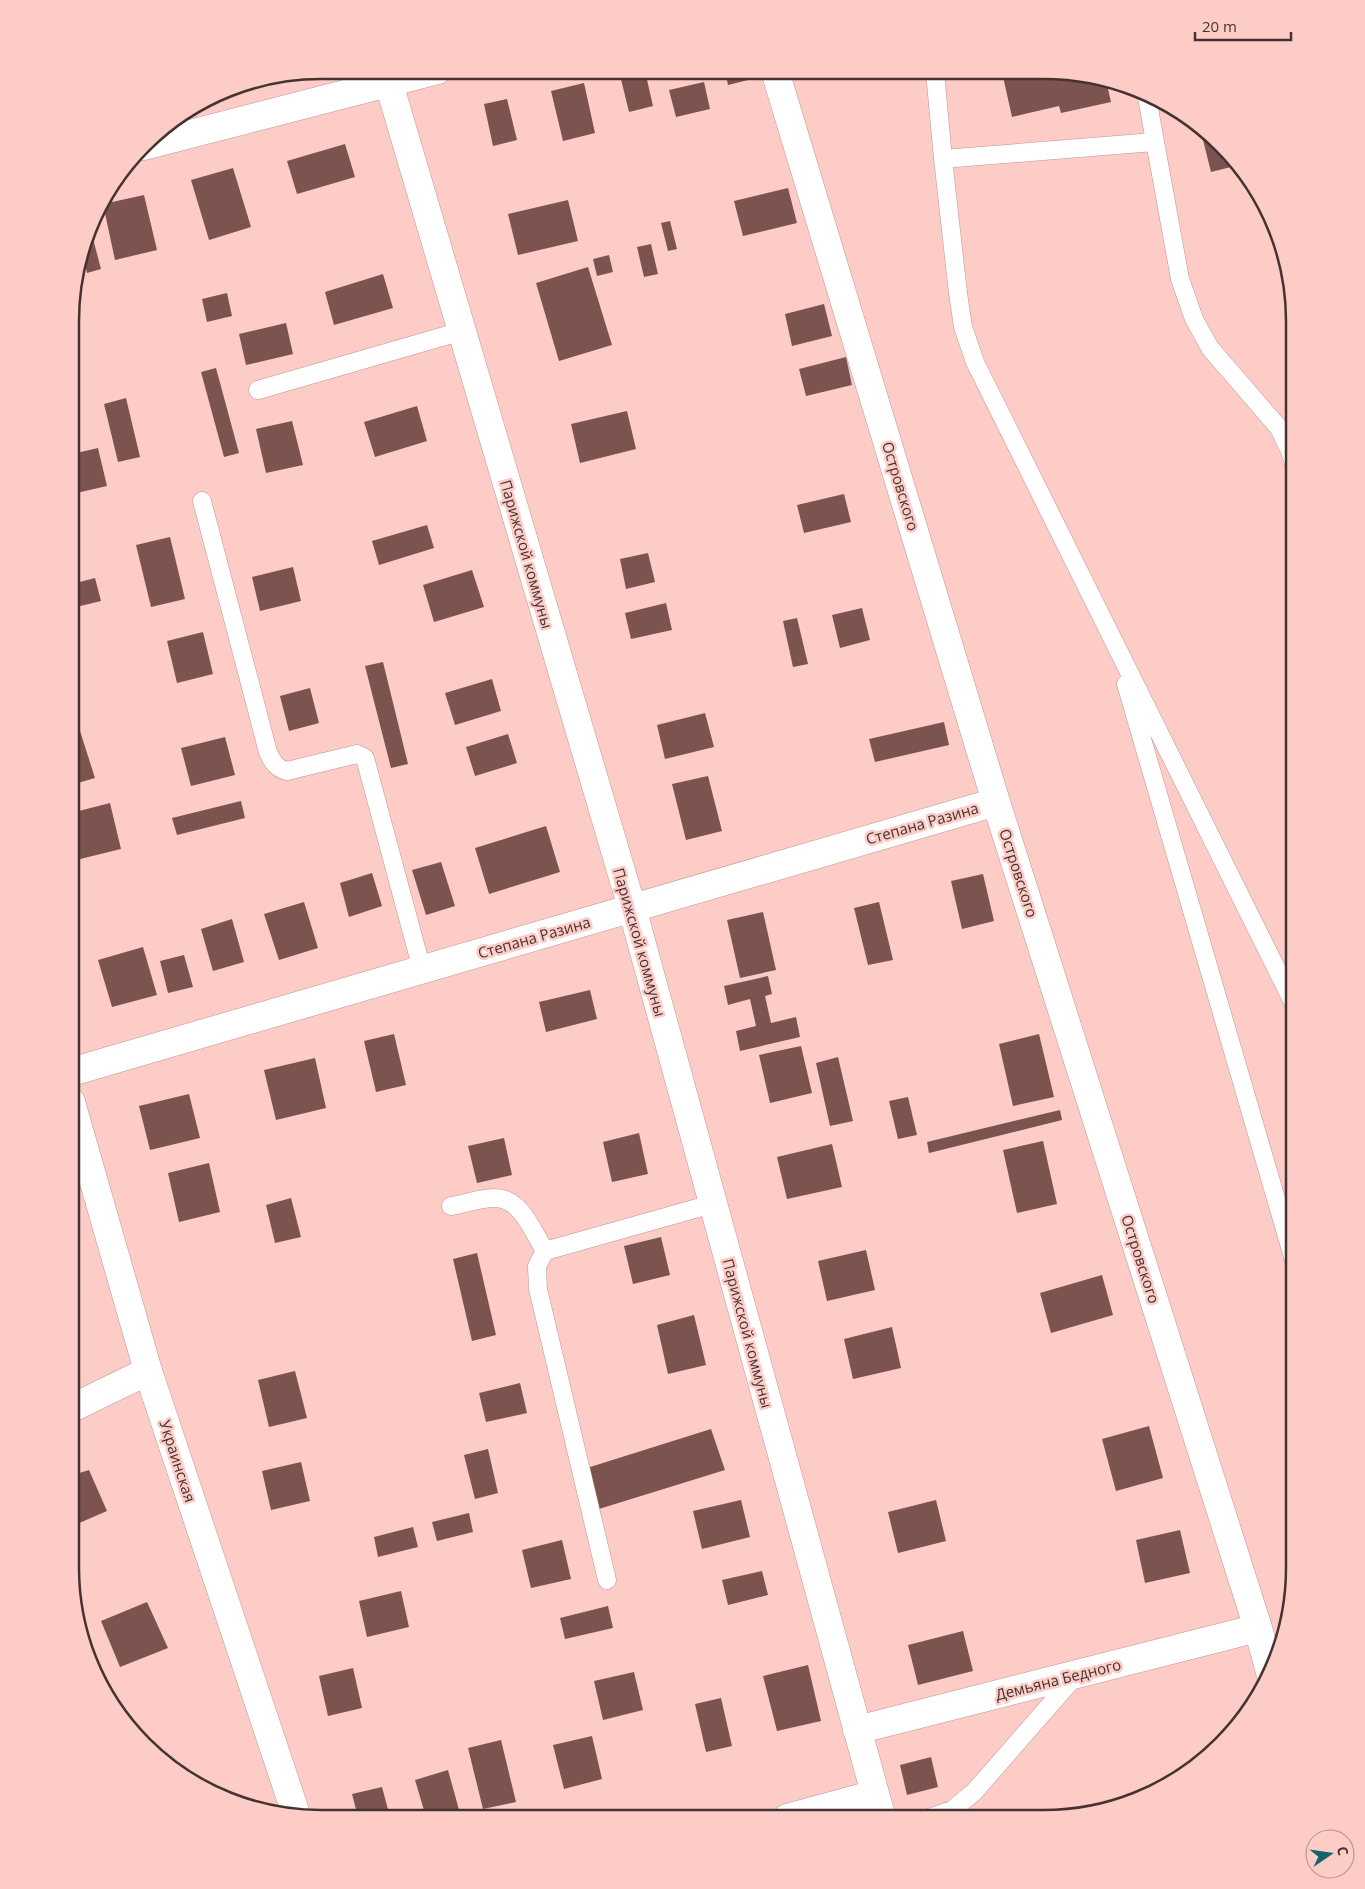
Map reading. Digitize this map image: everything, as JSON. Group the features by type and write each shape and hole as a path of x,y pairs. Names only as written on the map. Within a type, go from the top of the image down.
{"street":[{"path":"157,142 380,79"},
{"name":"Парижской коммуны","path":"388,79 632,908 879,1806"},
{"name":"Островского","path":"777,79 996,802 1267,1662"},
{"name":"Степана Разина","path":"79,1070 996,802"},
{"name":"Украинская","path":"79,1130 148,1372 294,1809"},
{"path":"79,1405 148,1372"},
{"name":"Демьяна Бедного","path":"857,1730 1258,1628"},
{"path":"848,1810 879,1806"}],"lane":[{"path":"936,79 963,327 972,354 1286,988"},
{"path":"1148,102 1180,279 1194,319 1210,348 1279,428 1286,442"},
{"path":"943,159 1154,142"},
{"path":"258,390 462,331"},
{"path":"202,501 268,752 278,769 287,771 357,754 365,758 422,970"},
{"path":"1113,639 1286,1233"},
{"path":"451,1206 495,1198 511,1202 519,1209 545,1251"},
{"path":"607,1580 538,1289 537,1266 545,1251 712,1204"},
{"path":"952,1810 974,1792 1078,1674"}],"building":[{"path":"621,79 647,79 653,106 629,112"},
{"path":"727,79 752,79 728,85"},
{"path":"1004,79 1061,79 1108,87 1111,102 1061,113 1059,106 1012,117"},
{"path":"704,82 710,109 676,117 669,90"},
{"path":"584,83 595,133 563,141 551,91"},
{"path":"507,99 517,140 493,146 484,104"},
{"path":"1202,138 1216,149 1231,167 1211,172"},
{"path":"345,144 355,177 297,194 287,161"},
{"path":"233,168 251,227 209,240 191,180"},
{"path":"788,188 797,223 743,236 734,201"},
{"path":"144,195 157,250 115,260 105,212 110,203"},
{"path":"568,200 578,241 518,255 508,214"},
{"path":"670,221 677,249 668,251 661,223"},
{"path":"93,239 101,269 87,273 85,265"},
{"path":"651,244 658,274 644,277 637,247"},
{"path":"609,255 613,272 597,276 593,259"},
{"path":"588,267 612,345 559,361 536,283"},
{"path":"383,274 393,308 334,325 325,292"},
{"path":"227,293 232,316 207,322 202,299"},
{"path":"824,304 832,336 792,346 785,314"},
{"path":"286,323 293,354 246,365 239,334"},
{"path":"846,357 852,385 806,396 799,369"},
{"path":"216,368 239,453 224,457 201,372"},
{"path":"126,398 140,457 118,462 104,404"},
{"path":"417,406 427,441 375,457 364,422"},
{"path":"627,411 636,449 580,463 571,424"},
{"path":"292,421 303,465 266,473 256,429"},
{"path":"98,448 107,486 79,492 79,452"},
{"path":"844,494 851,522 804,533 797,505"},
{"path":"427,525 434,548 379,565 372,541"},
{"path":"170,537 185,599 151,607 136,545"},
{"path":"648,553 655,582 626,589 620,559"},
{"path":"293,567 301,601 260,611 252,577"},
{"path":"472,570 484,607 434,622 423,585"},
{"path":"95,578 101,601 79,606 79,582"},
{"path":"666,603 672,630 631,639 625,613"},
{"path":"862,608 870,640 840,648 832,615"},
{"path":"797,618 808,664 793,667 783,621"},
{"path":"203,632 213,674 177,683 167,641"},
{"path":"383,662 408,764 391,768 365,666"},
{"path":"492,679 501,711 455,725 445,693"},
{"path":"310,688 319,723 289,731 280,696"},
{"path":"705,713 714,747 665,759 657,725"},
{"path":"944,722 949,745 875,762 869,739"},
{"path":"79,731 95,778 79,783"},
{"path":"508,734 517,763 475,776 466,747"},
{"path":"225,737 235,775 191,786 181,748"},
{"path":"708,776 722,831 686,840 672,784"},
{"path":"241,801 245,818 177,835 172,818"},
{"path":"110,803 121,849 79,859 79,811"},
{"path":"546,826 560,872 489,894 475,848"},
{"path":"441,862 455,906 426,915 412,870"},
{"path":"372,873 382,906 349,917 340,883"},
{"path":"983,874 994,921 962,929 951,881"},
{"path":"304,902 318,948 279,960 264,914"},
{"path":"879,902 893,960 868,965 854,908"},
{"path":"763,912 776,970 740,978 727,920"},
{"path":"232,919 244,962 213,971 201,929"},
{"path":"143,947 157,995 112,1007 98,960"},
{"path":"184,955 193,987 168,993 160,961"},
{"path":"768,976 772,994 765,996 771,1023 796,1017 800,1037 740,1051 736,1031 756,1026 750,999 728,1005 724,986"},
{"path":"590,990 597,1019 546,1032 539,1002"},
{"path":"394,1034 406,1085 376,1092 364,1041"},
{"path":"1039,1034 1054,1097 1013,1106 999,1044"},
{"path":"801,1046 812,1093 770,1103 759,1055"},
{"path":"838,1057 853,1121 830,1126 816,1063"},
{"path":"315,1058 326,1108 276,1120 264,1070"},
{"path":"189,1094 200,1138 150,1150 139,1106"},
{"path":"908,1097 917,1135 898,1139 889,1101"},
{"path":"1060,1110 1062,1120 929,1153 927,1142"},
{"path":"639,1133 648,1174 612,1182 603,1142"},
{"path":"504,1138 512,1175 477,1183 468,1146"},
{"path":"1043,1141 1057,1204 1017,1213 1003,1150"},
{"path":"832,1144 842,1187 787,1199 777,1157"},
{"path":"209,1163 220,1212 179,1222 168,1173"},
{"path":"291,1198 301,1237 275,1243 266,1205"},
{"path":"661,1237 670,1275 633,1284 624,1246"},
{"path":"866,1250 875,1290 827,1301 818,1261"},
{"path":"477,1253 496,1335 472,1341 453,1259"},
{"path":"1102,1275 1113,1315 1051,1333 1040,1293"},
{"path":"694,1315 706,1365 668,1374 657,1325"},
{"path":"892,1327 901,1368 853,1379 844,1339"},
{"path":"295,1371 307,1418 269,1427 258,1380"},
{"path":"520,1383 527,1413 486,1422 479,1393"},
{"path":"1149,1426 1163,1478 1116,1491 1102,1439"},
{"path":"711,1429 725,1470 599,1509 587,1468"},
{"path":"488,1449 498,1493 475,1499 464,1455"},
{"path":"301,1462 310,1501 271,1510 262,1471"},
{"path":"89,1470 107,1511 79,1523 79,1473"},
{"path":"741,1500 750,1537 702,1549 693,1511"},
{"path":"936,1500 946,1541 898,1553 888,1512"},
{"path":"469,1513 473,1532 437,1541 432,1522"},
{"path":"413,1527 418,1547 378,1557 374,1537"},
{"path":"1180,1530 1190,1573 1145,1583 1136,1540"},
{"path":"562,1540 571,1579 531,1588 522,1550"},
{"path":"762,1571 768,1595 728,1605 722,1580"},
{"path":"401,1591 409,1627 367,1637 359,1601"},
{"path":"147,1602 168,1648 120,1667 101,1621"},
{"path":"608,1606 613,1628 565,1639 560,1618"},
{"path":"963,1631 973,1671 918,1685 908,1645"},
{"path":"808,1665 821,1721 777,1731 763,1676"},
{"path":"353,1668 362,1708 328,1716 319,1676"},
{"path":"634,1672 643,1710 603,1720 594,1681"},
{"path":"721,1698 732,1746 706,1752 695,1704"},
{"path":"592,1736 602,1779 564,1789 553,1745"},
{"path":"501,1740 516,1802 483,1809 468,1748"},
{"path":"931,1757 938,1787 907,1795 900,1765"},
{"path":"448,1770 459,1810 424,1810 415,1780"},
{"path":"382,1787 388,1810 356,1810 352,1794"}]}
